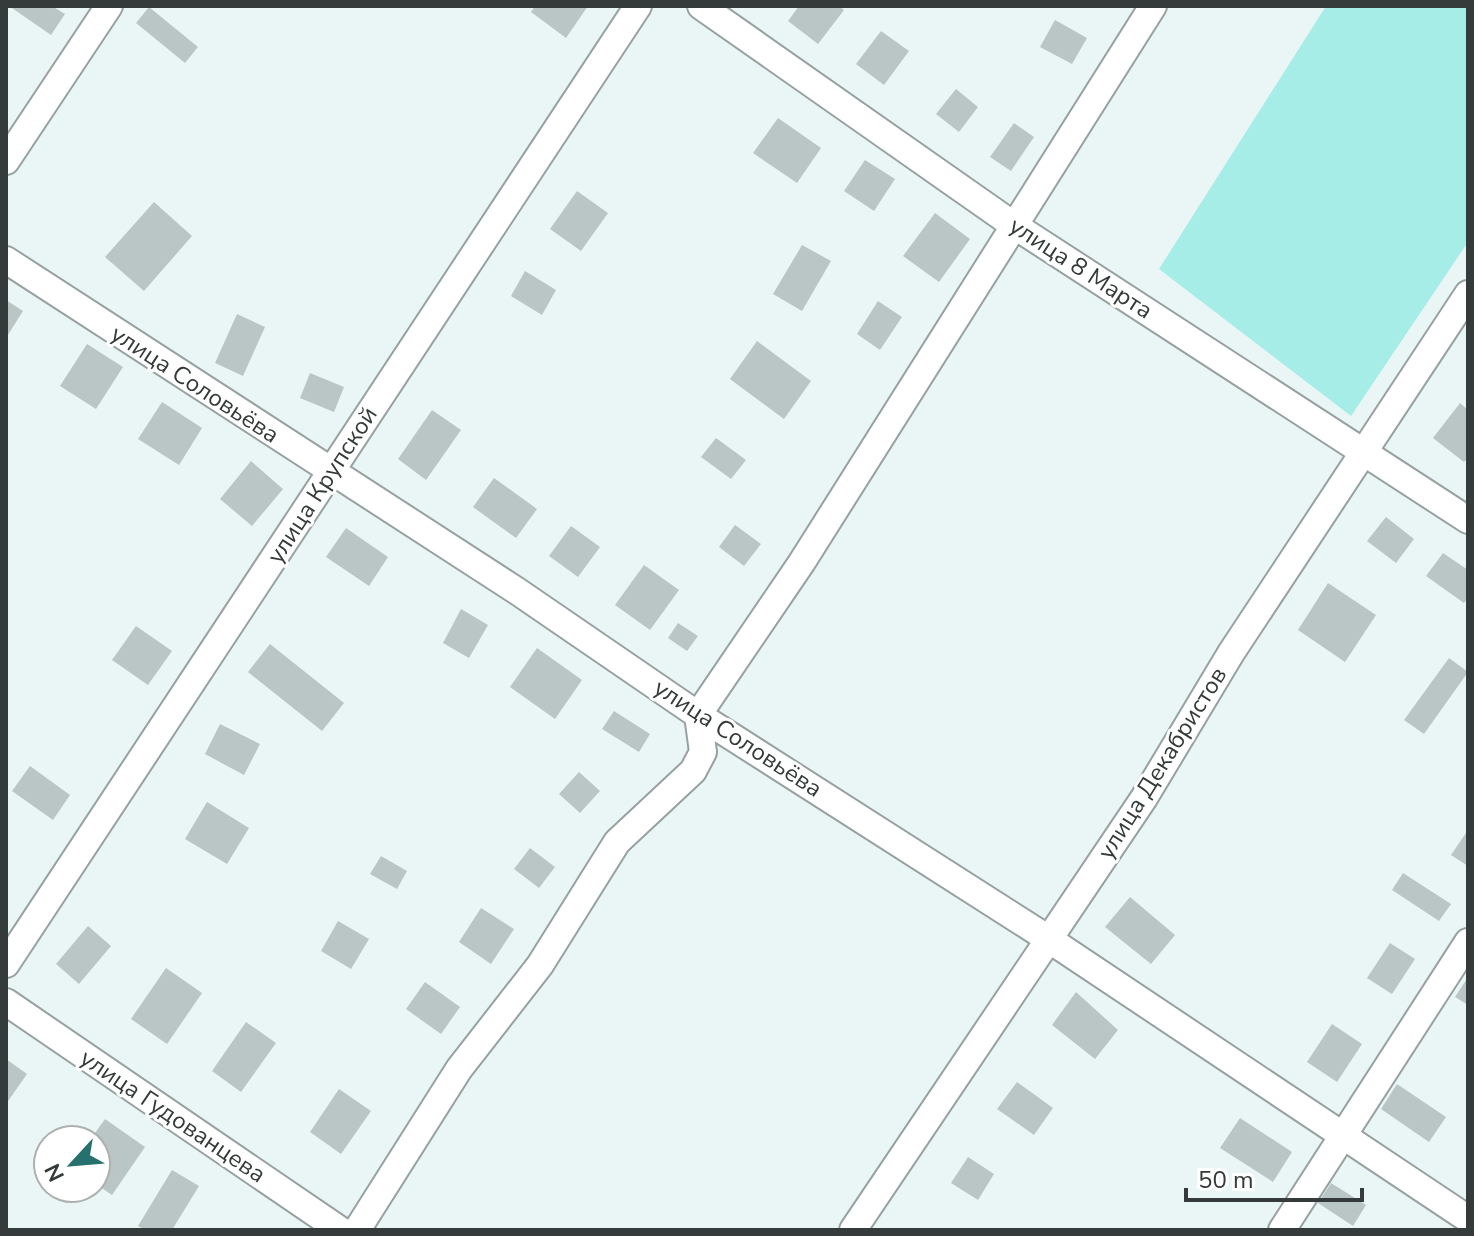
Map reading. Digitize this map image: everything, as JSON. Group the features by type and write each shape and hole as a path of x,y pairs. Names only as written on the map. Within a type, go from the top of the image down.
{"street":[{"path":"6,161 109,6"},
{"name":"улица Крупской","path":"6,964 638,6"},
{"name":"улица 8 Марта","path":"701,6 1012,224 1468,520"},
{"path":"357,1230 459,1069 540,965 617,842 693,771 703,752 698,715 802,562 1012,224 1153,6"},
{"name":"улица Соловьёва","path":"6,260 330,473 517,591 698,715 1047,938 1468,1219"},
{"name":"улица Декабристов","path":"853,1230 1144,798 1231,653 1468,294"},
{"path":"1282,1230 1468,942"},
{"name":"улица Гудованцева","path":"6,1002 340,1230"}],"shaded area":[{"path":"1326,6 1468,6 1468,242 1351,416 1159,269"}],"building":[{"path":"9,6 52,6 65,14 51,35"},
{"path":"535,6 588,6 566,38 531,12"},
{"path":"799,6 839,6 844,10 818,44 788,21"},
{"path":"149,7 198,47 185,63 136,23"},
{"path":"1055,20 1087,38 1072,64 1040,47"},
{"path":"881,31 909,51 884,85 856,64"},
{"path":"956,89 978,107 959,132 936,114"},
{"path":"778,118 821,148 797,183 753,153"},
{"path":"1014,123 1034,137 1011,171 990,157"},
{"path":"865,160 895,179 874,211 844,191"},
{"path":"577,191 608,213 581,251 550,229"},
{"path":"154,202 192,236 144,291 105,257"},
{"path":"935,213 970,239 939,282 903,256"},
{"path":"802,245 831,261 802,311 773,294"},
{"path":"525,271 556,290 542,315 511,296"},
{"path":"6,300 23,311 6,338"},
{"path":"878,301 902,317 880,350 857,334"},
{"path":"237,314 265,327 243,376 215,363"},
{"path":"757,341 811,381 784,419 730,379"},
{"path":"87,344 123,367 96,409 60,386"},
{"path":"310,373 344,387 334,412 300,398"},
{"path":"162,402 202,428 179,465 138,439"},
{"path":"1460,403 1468,410 1468,458 1464,462 1433,438"},
{"path":"432,410 461,430 426,480 398,459"},
{"path":"716,438 746,460 731,479 701,457"},
{"path":"251,461 283,489 252,526 220,499"},
{"path":"494,478 537,509 516,538 473,507"},
{"path":"1386,517 1414,539 1396,563 1367,541"},
{"path":"735,525 761,544 744,566 719,547"},
{"path":"571,526 600,547 578,577 549,556"},
{"path":"346,528 388,557 369,586 326,557"},
{"path":"1443,553 1468,570 1468,598 1464,603 1426,576"},
{"path":"644,565 679,590 650,630 615,605"},
{"path":"1328,583 1376,615 1345,662 1298,630"},
{"path":"461,609 488,625 469,658 443,643"},
{"path":"678,623 698,636 687,651 668,638"},
{"path":"136,626 172,651 148,685 112,660"},
{"path":"270,644 344,703 322,731 248,672"},
{"path":"537,648 582,680 555,719 510,687"},
{"path":"1449,658 1468,672 1424,734 1404,720"},
{"path":"614,711 650,734 639,752 602,729"},
{"path":"220,724 260,744 244,775 205,754"},
{"path":"30,766 70,795 53,820 12,791"},
{"path":"579,772 600,791 580,813 559,794"},
{"path":"207,802 249,828 227,864 185,839"},
{"path":"1468,830 1468,866 1451,855"},
{"path":"530,848 555,867 539,888 514,869"},
{"path":"381,856 407,871 397,889 370,874"},
{"path":"1403,873 1451,904 1439,921 1392,890"},
{"path":"1130,897 1175,935 1151,964 1105,927"},
{"path":"481,908 514,929 491,964 459,942"},
{"path":"338,921 369,939 351,969 321,951"},
{"path":"88,926 111,946 79,984 56,964"},
{"path":"1390,943 1415,959 1392,994 1367,978"},
{"path":"166,968 202,993 167,1044 131,1019"},
{"path":"1468,977 1468,1005 1455,997"},
{"path":"425,982 460,1007 441,1034 406,1009"},
{"path":"1076,992 1118,1030 1095,1059 1052,1025"},
{"path":"246,1022 276,1043 241,1092 212,1071"},
{"path":"1332,1024 1362,1044 1337,1082 1307,1062"},
{"path":"6,1059 27,1074 6,1104"},
{"path":"1017,1082 1053,1108 1034,1135 997,1109"},
{"path":"1397,1084 1446,1117 1429,1142 1381,1109"},
{"path":"339,1089 371,1111 341,1154 310,1132"},
{"path":"1240,1118 1292,1152 1273,1182 1220,1148"},
{"path":"105,1119 145,1147 112,1195 112,1124 101,1124"},
{"path":"968,1157 994,1174 978,1200 951,1183"},
{"path":"172,1170 199,1186 172,1230 145,1230 138,1226"},
{"path":"1331,1183 1366,1205 1353,1226 1318,1203"}]}
